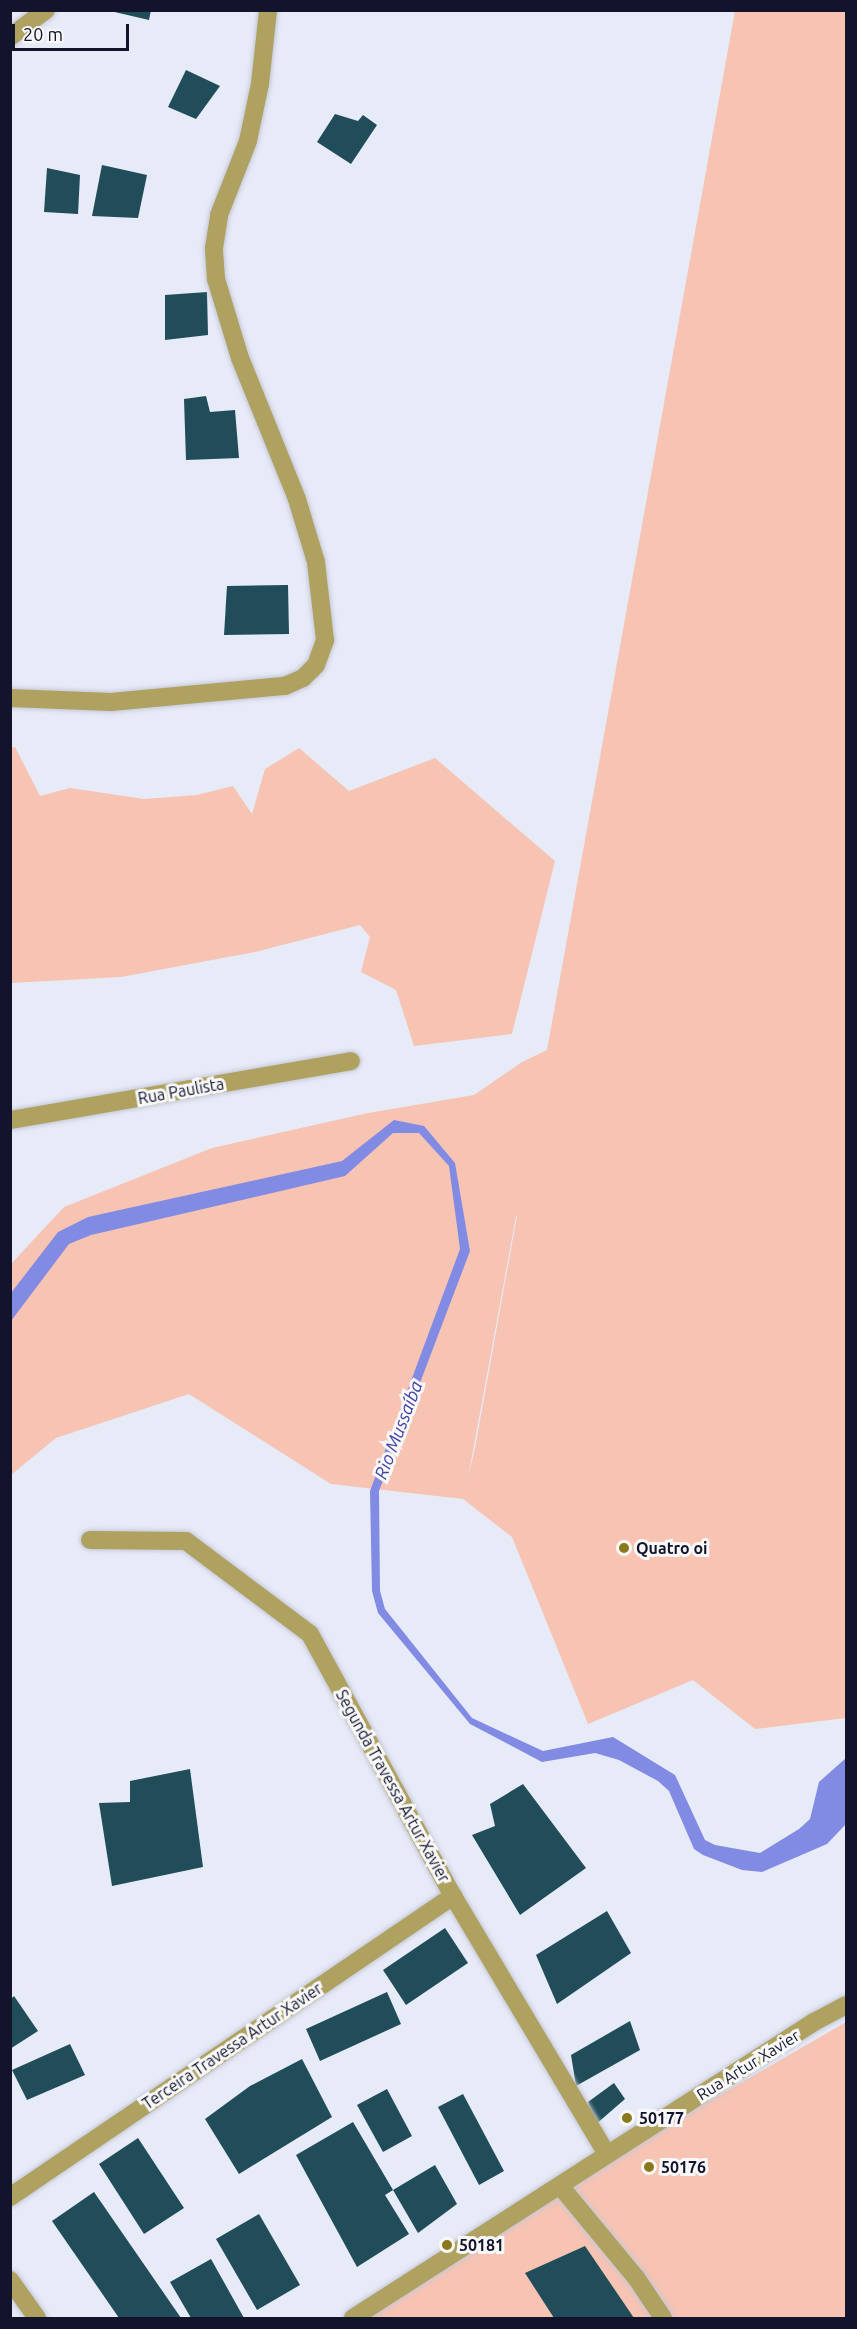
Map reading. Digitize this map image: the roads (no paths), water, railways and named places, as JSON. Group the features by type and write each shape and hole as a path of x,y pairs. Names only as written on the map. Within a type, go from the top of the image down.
{"street":[{"path":"10,37 46,10"},
{"path":"10,698 111,702 285,686 303,678 316,665 325,640 316,562 297,500 240,358 216,279 214,248 219,215 248,141 260,84 268,10"},
{"name":"Rua Paulista","path":"10,1120 351,1061"},
{"name":"Segunda Travessa Artur Xavier","path":"90,1539 186,1541 310,1634 453,1896 607,2154"},
{"name":"Terceira Travessa Artur Xavier","path":"10,2197 453,1896"},
{"name":"Rua Artur Xavier","path":"353,2319 561,2187 607,2154 846,2005"},
{"path":"561,2187 637,2279 663,2319"},
{"path":"10,2280 37,2319"}],"water":[{"name":"Rio Mussaíba","path":"394,1120 424,1126 455,1163 470,1251 379,1491 380,1591 385,1609 472,1718 543,1751 613,1737 675,1775 705,1840 715,1845 760,1853 799,1829 810,1819 819,1782 846,1758 846,1824 827,1844 762,1872 742,1870 703,1855 694,1849 669,1791 658,1781 619,1760 595,1753 542,1762 470,1724 378,1613 372,1591 370,1491 460,1249 449,1166 419,1133 393,1133 345,1176 91,1235 69,1244 11,1321 11,1293 58,1232 88,1217 342,1161"}],"place":[{"name":"Quatro oi","path":"624,1548"},
{"name":"50177","path":"627,2118"},
{"name":"50176","path":"649,2167"},
{"name":"50181","path":"447,2245"}]}
